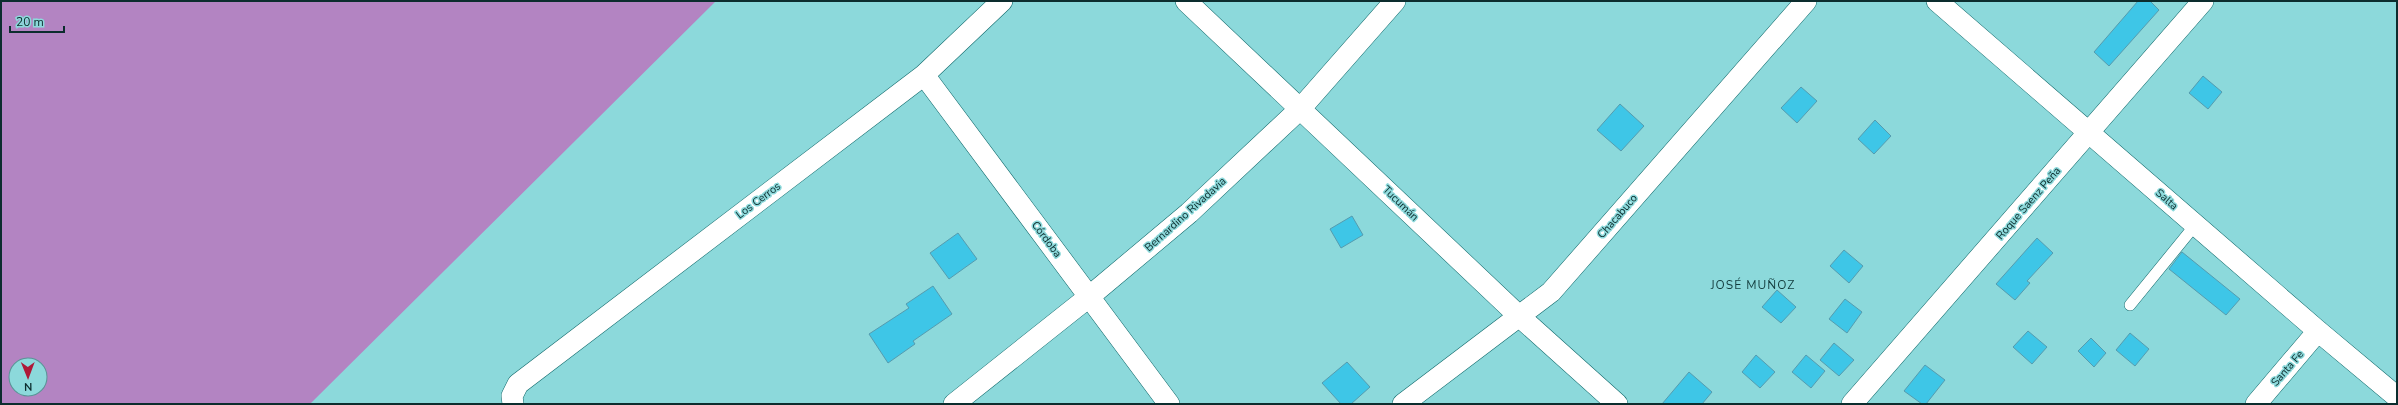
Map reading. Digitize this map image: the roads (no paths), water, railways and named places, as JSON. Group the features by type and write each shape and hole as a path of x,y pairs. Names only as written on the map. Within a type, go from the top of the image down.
{"street":[{"name":"Los Cerros","path":"512,400 518,384 924,75 1002,1"},
{"name":"Tucumán","path":"1186,1 1301,108 1519,316 1617,404"},
{"name":"Bernardino Rivadavia","path":"954,404 1090,296 1189,213 1301,108 1395,1"},
{"name":"Chacabuco","path":"1404,404 1551,292 1806,1"},
{"name":"Salta","path":"1937,1 2318,331 2397,397"},
{"name":"Roque Saenz Peña","path":"1852,404 2203,1"},
{"name":"Córdoba","path":"924,75 1169,404"},
{"name":"Santa Fe","path":"2256,404 2318,331"}],"lane":[{"path":"2130,305 2196,224"}],"district":[{"name":"JOSÉ MUÑOZ","path":"1753,285"}]}
